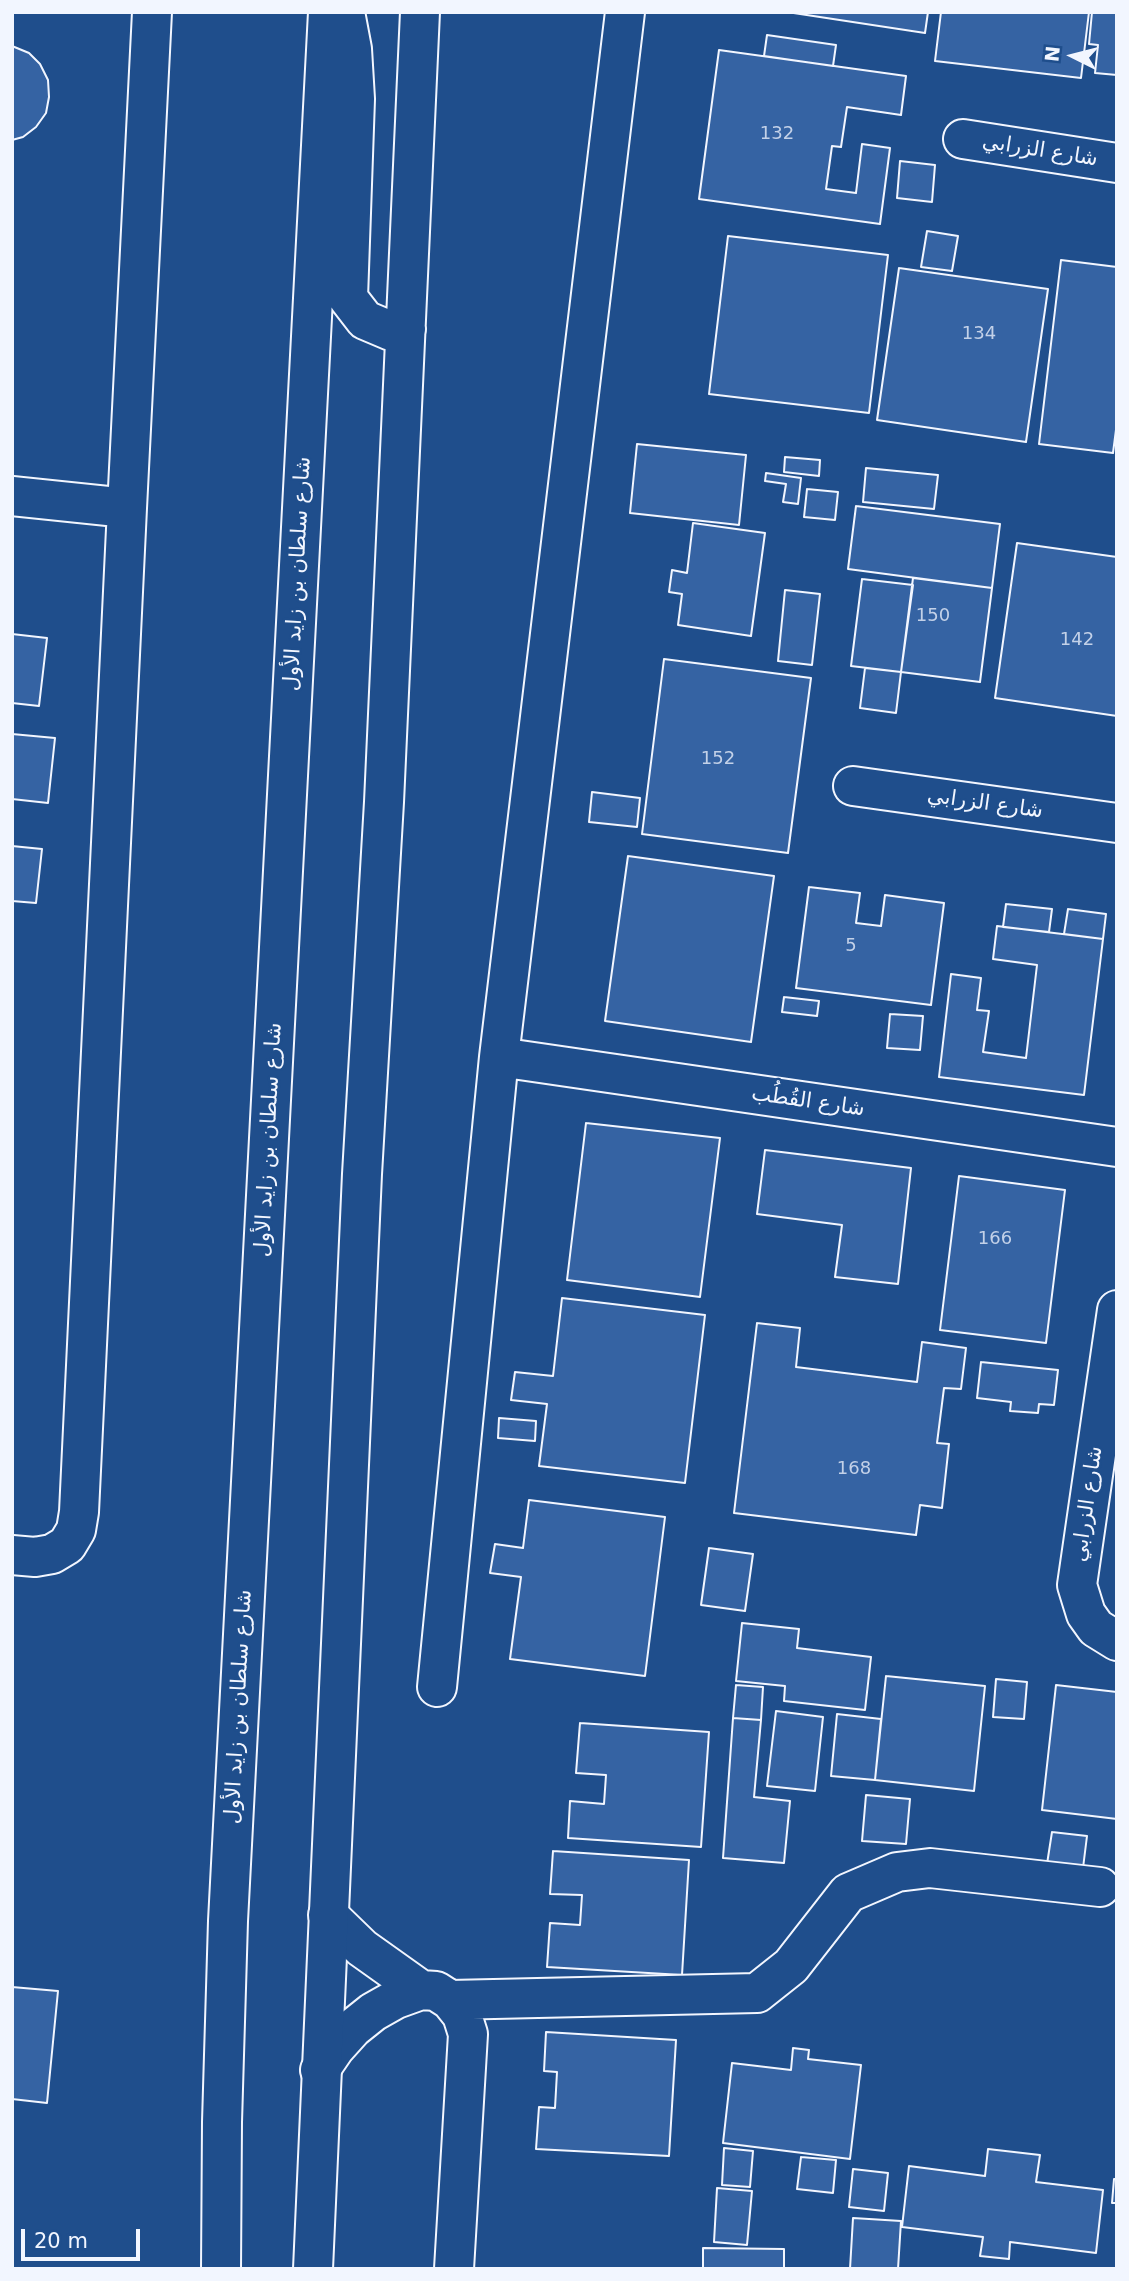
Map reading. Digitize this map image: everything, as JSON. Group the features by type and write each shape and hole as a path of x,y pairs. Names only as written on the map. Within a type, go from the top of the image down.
{"main road":[{"path":"12,1555 35,1557 52,1554 66,1545 76,1530 79,1512 152,12"},
{"name":"شارع سلطان بن زايد الأول","path":"221,2269 228,1934 328,12"},
{"path":"345,12 352,49 355,99 348,298 365,320 391,331 406,328"},
{"path":"313,2269 362,1174 384,802 420,12"},
{"path":"438,1687 499,1057 625,12"},
{"name":"شارع الزرابي","path":"963,139 1117,163"},
{"path":"12,496 127,508"},
{"name":"شارع الزرابي","path":"853,786 1117,823"},
{"name":"شارع القُطُب","path":"499,1057 1117,1147"},
{"name":"شارع الزرابي","path":"1117,1310 1077,1585 1080,1599 1096,1628 1117,1641"},
{"path":"320,2070 353,2028 396,1999 435,1995 757,1993 791,1966 848,1893 897,1872 930,1868 1100,1887"},
{"path":"328,1915 362,1948 462,2015 468,2034 454,2269"}],"building":[{"path":"787,12 928,12 925,33"},
{"path":"941,12 1089,12 1081,78 935,61"},
{"path":"1092,12 1117,12 1117,75 1095,73 1098,45 1089,44"},
{"path":"767,35 836,45 833,66 764,56"},
{"path":"12,46 29,53 40,64 48,80 49,97 46,113 36,127 23,137 12,140"},
{"path":"719,50 906,76 901,115 847,107 841,147 832,146 826,189 856,193 862,144 890,148 880,224 699,199"},
{"path":"900,161 935,165 932,202 897,198"},
{"path":"927,231 958,236 952,271 921,267"},
{"path":"728,236 888,255 869,413 709,394"},
{"path":"1061,260 1117,267 1117,422 1113,453 1039,444"},
{"path":"899,268 1048,289 1026,442 877,420"},
{"path":"637,444 746,455 739,525 630,513"},
{"path":"785,457 820,460 819,476 784,472"},
{"path":"866,468 938,475 934,509 863,502"},
{"path":"766,473 801,478 798,504 783,502 786,484 765,481"},
{"path":"807,489 838,492 835,520 804,517"},
{"path":"856,506 1000,524 992,588 848,569"},
{"path":"693,523 765,533 751,636 678,625 682,594 669,592 672,570 687,573"},
{"path":"1017,543 1117,557 1117,716 995,698"},
{"path":"913,578 992,588 980,682 901,672"},
{"path":"862,579 913,585 901,672 851,666"},
{"path":"785,590 820,594 812,665 778,661"},
{"path":"12,634 47,638 39,706 12,703"},
{"path":"664,659 811,678 788,853 642,834"},
{"path":"865,668 901,672 896,713 860,708"},
{"path":"12,734 55,738 48,803 12,799"},
{"path":"592,792 640,798 637,827 589,822"},
{"path":"12,846 42,849 36,903 12,901"},
{"path":"628,856 774,876 751,1042 605,1021"},
{"path":"809,887 860,893 856,923 881,926 885,895 944,903 931,1005 796,988"},
{"path":"1006,904 1052,909 1049,932 1003,927"},
{"path":"1068,909 1106,914 1103,939 1064,934"},
{"path":"997,926 1103,939 1084,1095 939,1077 951,974 981,978 977,1010 989,1011 983,1052 1026,1058 1037,965 993,959"},
{"path":"784,997 819,1001 817,1016 782,1012"},
{"path":"890,1014 923,1016 920,1050 887,1048"},
{"path":"586,1123 720,1138 700,1297 567,1280"},
{"path":"765,1150 911,1168 898,1284 835,1277 842,1225 757,1214"},
{"path":"959,1176 1065,1190 1046,1343 940,1330"},
{"path":"562,1298 705,1315 685,1483 539,1466 547,1404 511,1400 515,1372 553,1376"},
{"path":"757,1323 800,1328 796,1367 917,1382 922,1342 966,1348 961,1389 944,1388 937,1443 949,1444 942,1508 920,1505 916,1535 734,1513"},
{"path":"981,1362 1058,1370 1054,1405 1039,1404 1038,1413 1010,1411 1011,1402 977,1398"},
{"path":"499,1418 536,1421 535,1441 498,1438"},
{"path":"529,1500 665,1517 645,1676 510,1659 521,1577 490,1573 495,1544 523,1548"},
{"path":"709,1548 753,1554 745,1611 701,1605"},
{"path":"742,1623 799,1629 797,1648 871,1657 865,1710 784,1701 785,1686 736,1681"},
{"path":"886,1676 985,1686 974,1791 875,1780"},
{"path":"996,1679 1027,1682 1024,1719 993,1717"},
{"path":"736,1685 763,1687 761,1720 733,1718"},
{"path":"1056,1685 1117,1692 1117,1819 1042,1810"},
{"path":"776,1711 823,1717 815,1791 767,1786"},
{"path":"837,1714 881,1719 875,1780 831,1776"},
{"path":"733,1718 761,1720 754,1797 790,1801 784,1863 723,1858"},
{"path":"580,1723 709,1732 701,1847 568,1838 570,1801 604,1804 606,1775 576,1773"},
{"path":"866,1795 910,1799 906,1844 862,1841"},
{"path":"1052,1832 1087,1836 1083,1868 1047,1864"},
{"path":"553,1851 689,1860 682,1975 547,1967 550,1923 580,1925 582,1895 550,1894"},
{"path":"12,1987 58,1991 47,2103 12,2099"},
{"path":"546,2032 676,2040 669,2156 536,2149 539,2107 555,2108 557,2072 544,2071"},
{"path":"793,2048 809,2050 808,2059 861,2065 850,2159 723,2143 732,2063 791,2070"},
{"path":"724,2148 753,2151 750,2187 722,2185"},
{"path":"988,2149 1040,2155 1036,2182 1103,2190 1096,2253 1010,2242 1009,2259 980,2256 983,2237 902,2227 909,2166 985,2176"},
{"path":"801,2157 836,2160 833,2193 797,2189"},
{"path":"853,2169 888,2173 884,2211 849,2207"},
{"path":"1114,2179 1117,2179 1117,2203 1112,2203"},
{"path":"717,2188 752,2191 747,2245 714,2242"},
{"path":"853,2218 901,2221 898,2269 850,2269"},
{"path":"703,2248 784,2249 784,2269 703,2269"}]}
